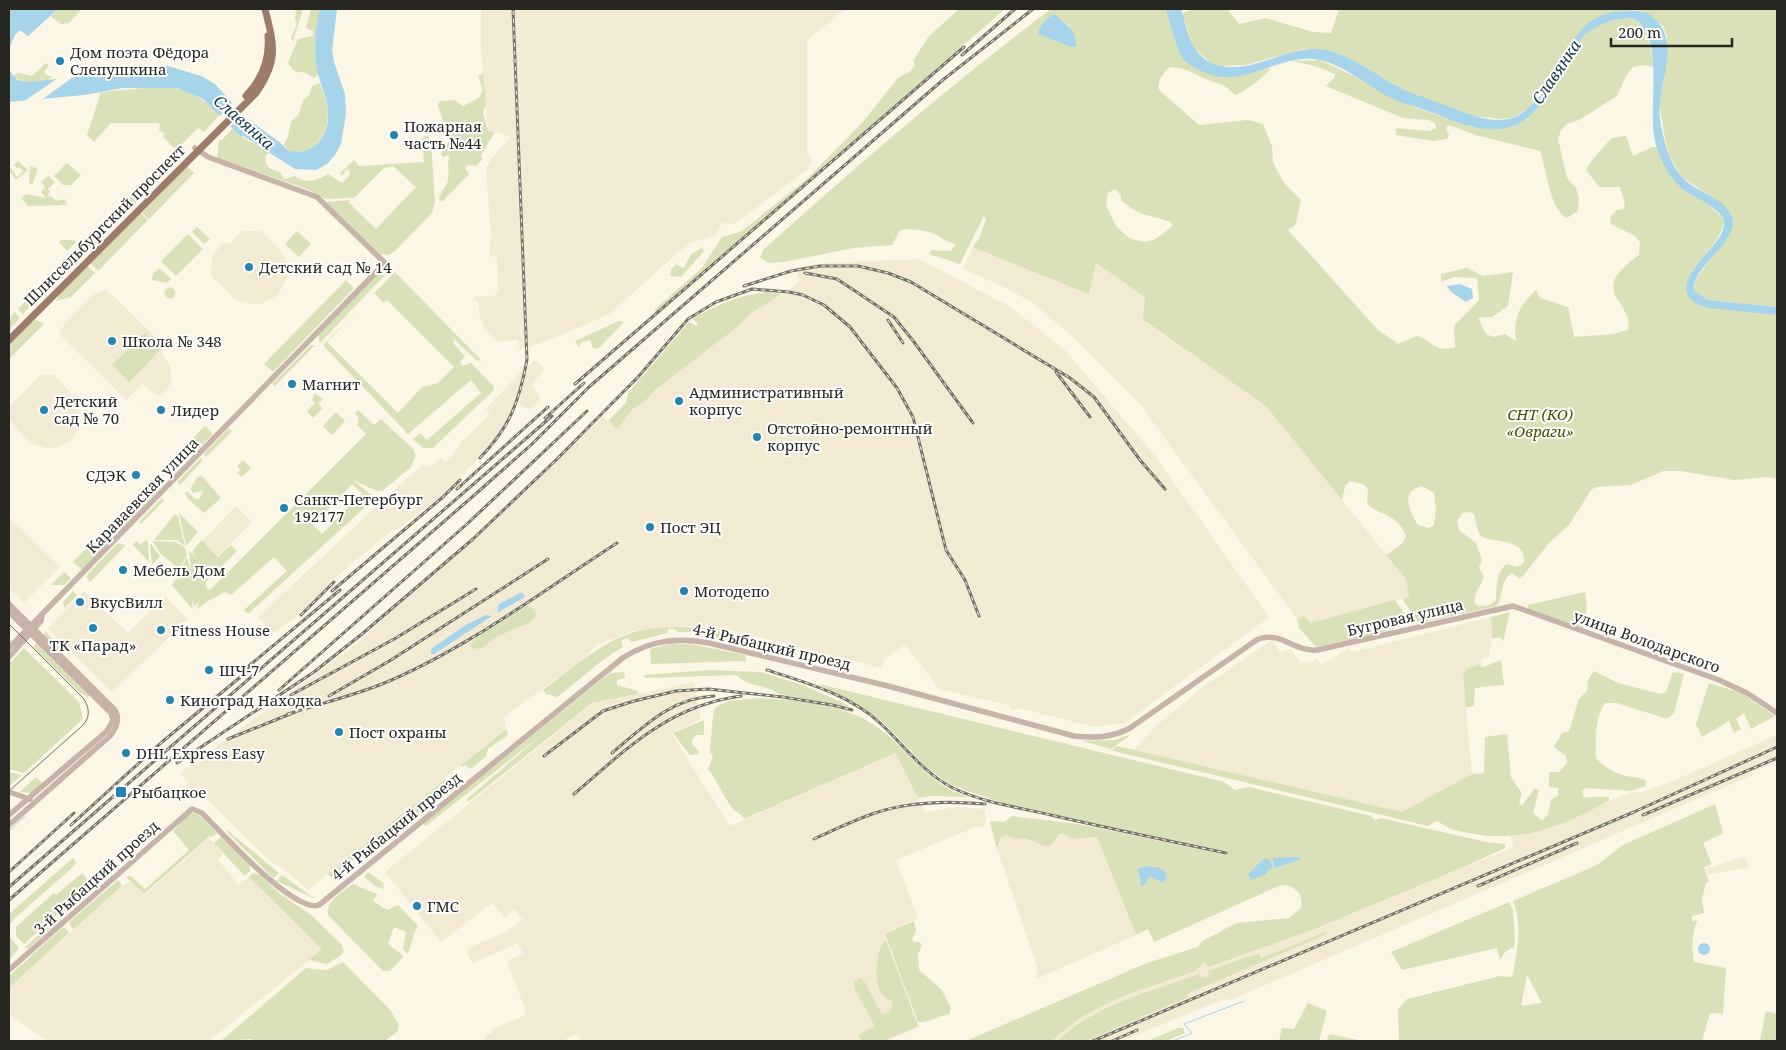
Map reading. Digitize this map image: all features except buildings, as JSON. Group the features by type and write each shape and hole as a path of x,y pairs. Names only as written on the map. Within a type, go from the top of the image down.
{"main road":[{"name":"Шлиссельбургский проспект","path":"9,340 261,86 269,68 273,41 265,9"},
{"name":"Шлиссельбургский проспект","path":"9,333 196,150"}],"street":[{"name":"Караваевская улица","path":"9,657 42,616 385,262 317,197 208,157 196,150"},
{"path":"9,604 30,630"},
{"name":"улица Володарского","path":"1504,608 1513,606 1719,680 1748,693 1777,713"},
{"name":"Бугровая улица","path":"1278,637 1306,650 1328,647 1504,608"},
{"path":"9,612 114,709 118,716 115,724 31,800 9,825"},
{"name":"Караваевская улица","path":"9,648 30,630"},
{"name":"4-й Рыбацкий проезд","path":"315,906 624,657 654,643 677,639 709,643 888,686 1074,736 1099,738 1111,736 1130,728 1252,642 1265,636 1278,637"},
{"path":"9,792 31,800"},
{"path":"9,815 31,800"},
{"name":"3-й Рыбацкий проезд","path":"9,970 192,809 202,813 284,892 307,905 315,906"}],"shaded area":[{"path":"481,9 845,9 807,41 807,151 812,161 808,169 734,224 722,223 715,236 689,243 608,315 520,350 518,340 499,342 484,329 479,314 479,303 474,300 474,297 494,296 498,292 497,258 489,255 491,235 486,170 491,159 510,137 488,129 481,49"},
{"name":"Детский сад № 14","path":"242,231 260,231 278,247 287,263 287,277 280,291 275,297 261,304 251,304 236,300 210,275 212,256 223,243 229,244"},
{"path":"973,247 1089,293 1096,263 1146,297 1143,321 1266,406 1406,579 1409,597 1310,623 1304,616 1297,619 1139,403 1075,339 1033,303 1002,286 963,269"},
{"path":"919,259 1009,306 1065,350 1155,456 1269,617 1125,723 1095,727 1018,708 1012,711 1008,705 939,689 905,644 885,659 882,668 710,625 636,630 598,644 582,660 504,717 506,728 308,890 284,869 271,862 199,792 189,800 178,791 189,782 180,773 354,646 603,417 617,429 633,409 644,402 655,390 736,328 753,312 789,290 799,281 797,267 829,263"},
{"name":"Школа № 348","path":"106,289 166,347 161,353 170,365 171,384 160,396 142,384 126,400 59,334 65,323 94,294"},
{"path":"534,360 544,370 532,384 541,400 529,410 519,404 526,369"},
{"path":"524,368 516,402 505,424 488,448 445,493 406,523 396,530 394,529 344,570 296,617 273,633 258,617 417,469 424,464 426,467 434,464 441,458 445,462 450,458 462,441 490,414 486,409"},
{"name":"Детский сад № 70","path":"53,374 77,399 81,421 80,427 71,441 57,448 47,448 32,444 26,439 9,419 9,407 39,376"},
{"path":"236,506 252,522 218,556 203,540"},
{"path":"9,517 60,567 24,603 9,588"},
{"path":"84,591 128,633 165,596 188,619 112,692 48,629"},
{"path":"1491,617 1492,638 1489,656 1481,659 1481,664 1467,669 1463,675 1472,774 1402,812 1134,750 1157,725 1204,686 1272,640 1280,652 1290,649 1301,664 1306,661 1309,664 1317,659 1322,665 1349,648 1353,652"},
{"path":"694,682 701,719 671,733 730,826 897,753 924,812 959,807 985,809 985,826 973,828 896,860 918,918 884,934 919,1027 887,1041 581,1041 578,1034 561,1041 486,1041 484,1036 492,1033 491,1030 527,1014 507,961 523,954 518,943 473,963 467,952 470,947 506,932 523,920 514,909 505,918 492,903 441,942 385,872 592,704"},
{"path":"1777,735 1777,762 1752,772 1753,775 1228,1001 1226,998 1122,1041 1052,1041 1063,1030 1096,1007 1194,964 1321,927 1514,847 1510,836 1557,826 1604,803 1632,792 1640,793 1673,781"},
{"path":"1063,833 1070,839 1097,837 1136,935 1036,979 1037,966 997,849 1001,843 1001,838 1006,835 1013,839 1024,837 1043,844"},
{"path":"209,838 223,854 218,860 239,885 249,877 323,949 209,1041 47,1041 9,1014 9,988 120,888 130,881 145,895"},
{"path":"1743,857 1746,858 1749,868 1708,874 1706,869"}],"green space":[{"path":"58,9 82,9 69,23 62,24 51,17"},
{"path":"296,9 303,9 293,41 291,38 297,24 295,20"},
{"path":"311,9 320,9 316,38 318,75 314,78 306,73 294,71 288,63 298,39 313,36 313,31 306,28"},
{"path":"959,9 1005,9 656,312 654,310 702,268 722,237 742,231 808,178 862,123 898,78 911,71 915,65 913,61 929,36"},
{"name":"СНТ (КО) «Овраги»","path":"1051,9 1166,9 1183,59 1240,76 1271,68 1265,75 1235,95 1223,85 1186,70 1170,67 1161,77 1159,90 1199,125 1248,120 1263,124 1272,146 1273,162 1284,183 1301,200 1296,224 1288,230 1378,330 1398,344 1416,336 1437,347 1455,347 1454,326 1479,300 1477,278 1455,277 1441,282 1441,274 1467,268 1483,276 1513,272 1508,306 1492,317 1478,318 1486,334 1493,337 1505,334 1516,341 1515,325 1518,313 1536,290 1540,298 1568,307 1574,337 1613,334 1628,330 1628,320 1625,311 1613,288 1615,279 1623,268 1639,255 1640,242 1635,236 1611,224 1610,217 1617,210 1623,209 1625,203 1620,187 1599,187 1586,170 1612,138 1626,136 1633,156 1652,147 1657,147 1662,162 1724,219 1715,242 1691,275 1688,285 1690,295 1700,305 1777,315 1777,479 1767,477 1734,480 1681,471 1663,471 1631,485 1596,487 1591,490 1569,525 1549,543 1523,576 1519,578 1512,573 1508,576 1503,584 1497,606 1419,623 1402,599 1409,597 1406,579 1386,555 1402,544 1406,536 1399,524 1367,504 1368,489 1363,484 1350,481 1345,486 1342,500 1266,406 1143,320 1145,297 1096,263 1089,294 973,247 980,237 986,219 984,216 960,264 929,254 931,250 951,251 956,244 935,234 912,229 900,230 892,245 853,248 784,262 769,263 760,258 763,250 833,187 940,96","holes":["1058,18 1069,25 1076,39 1063,44 1058,40","1115,189 1121,195 1121,200 1134,209 1171,222 1172,226 1159,237 1150,241 1130,238 1119,229 1112,218 1106,204 1108,193","1422,486 1434,493 1436,509 1434,525 1429,528 1418,525 1408,503 1411,492","1470,512 1474,514 1478,531 1482,537 1516,546 1523,555 1524,562 1518,567 1507,564 1503,567 1497,580 1496,600 1486,606 1475,604 1476,593 1484,577 1479,567 1482,560 1476,543 1460,531 1457,522 1462,513"]},
{"path":"1191,9 1227,9 1239,24 1266,18 1313,32 1331,33 1339,9 1777,9 1777,307 1708,300 1694,290 1695,280 1728,237 1731,213 1715,199 1683,178 1668,154 1659,104 1664,82 1667,36 1663,26 1642,11 1633,10 1603,15 1566,53 1563,64 1529,108 1513,118 1499,119 1472,116 1412,94 1341,55 1303,49 1246,65 1221,66 1210,62 1194,48 1182,14"},
{"path":"1624,18 1633,18 1646,28 1654,67 1643,65 1633,67 1626,76 1617,96 1579,120 1567,124 1561,130 1558,139 1567,178 1576,188 1579,198 1578,211 1567,218 1561,213 1552,198 1540,151 1475,135 1449,125 1446,128 1449,135 1447,139 1433,141 1396,135 1396,128 1429,131 1436,128 1435,123 1429,120 1403,118 1326,86 1334,78 1335,74 1315,66 1292,61 1320,60 1354,76 1395,100 1471,127 1490,129 1510,127 1521,122 1564,70 1573,49 1584,35 1595,26"},
{"path":"46,63 49,65 44,72 48,76 52,76 49,80 21,81 13,76 18,73 32,76"},
{"path":"483,73 486,104 483,113 488,130 495,132 481,155 482,160 476,166 469,165 465,168 469,174 442,202 439,199 448,181 448,162 450,157 448,155 443,157 441,154 449,141 447,138 451,134 449,129 451,126 443,121 438,105 440,101 454,100 463,106 479,98 483,90 478,76"},
{"path":"320,83 328,113 325,130 317,144 311,148 296,152 287,150 284,144 288,137 291,122 299,114 303,101 310,94 312,86"},
{"path":"165,86 173,87 195,96 220,114 204,132 198,128 176,150 163,137 164,134 159,130 160,123 111,123 94,142 87,135 101,92"},
{"path":"233,128 241,137 269,152 265,156 267,166 280,172 284,179 295,176 311,181 328,174 342,183 349,176 350,172 347,169 342,176 340,173 354,160 359,166 424,162 422,139 424,136 428,136 431,142 435,202 432,213 394,252 388,255 380,254 326,202 350,200 349,203 376,229 416,187 393,166 384,168 354,198 325,199 309,190 217,158 219,140 222,140"},
{"path":"18,161 28,170 16,180 9,170 11,168 17,177 23,171 14,165"},
{"path":"67,163 81,175 71,185 63,185 54,176"},
{"path":"30,166 38,169 32,185 29,182"},
{"path":"187,166 194,173 149,219 142,213"},
{"path":"155,173 164,175 108,230 103,224"},
{"path":"48,176 55,182 48,189 50,192 47,197 50,196 57,201 65,199 67,205 28,206 21,198 27,194 46,198 41,192 45,187 41,182"},
{"path":"140,213 148,220 98,271 90,263"},
{"path":"100,227 105,234 42,297 36,291"},
{"path":"197,227 210,239 204,244 192,232"},
{"path":"297,231 311,244 299,257 285,244"},
{"path":"188,234 203,249 176,276 161,261"},
{"path":"61,240 73,240 76,242 67,251 59,242"},
{"path":"702,248 704,251 681,277 670,276 671,270 676,264 684,268 691,254"},
{"path":"87,266 95,273 71,297 55,301 58,298 57,296"},
{"path":"159,268 171,279 167,283 152,280 153,274"},
{"path":"379,271 386,274 320,343 318,335"},
{"path":"395,272 482,361 476,360 453,338 454,344 465,357 460,362 462,366 471,363 494,387 493,391 433,448 423,448 413,439 420,433 427,440 481,393 471,380 408,434 323,345 364,304 327,342 398,413 422,387 438,383 454,367 387,300 384,303 374,293"},
{"path":"346,280 354,288 273,372 264,364"},
{"path":"170,287 176,293 170,299 164,293"},
{"path":"770,292 782,294 753,312 736,328 655,390 644,402 633,409 617,429 608,421 626,403 628,393 689,322 696,326 698,323 692,319 729,301 749,295"},
{"path":"34,294 38,298 23,314 18,309"},
{"path":"15,312 20,318 9,330 9,319"},
{"path":"34,319 44,324 9,359 9,344"},
{"path":"619,321 624,322 598,349 593,348 590,340 581,342 579,347 575,341"},
{"path":"145,333 161,349 129,382 112,365"},
{"path":"311,345 315,345 275,386 272,384"},
{"path":"315,393 323,399 319,403 322,409 313,418 307,411 315,403 312,400"},
{"path":"358,410 374,425 381,419 413,449 416,455 411,467 382,491 377,491 353,480 374,497 373,500 248,614 244,610 287,571 274,557 231,595 225,592 199,608 197,607 200,599 195,607 192,597 193,610 172,585 176,579 182,580 177,578 177,576 182,573 180,570 187,557 191,572 189,551 193,554 196,562 193,550 202,540 218,557 231,545 237,551 206,582 206,587 210,590 366,434 357,425 359,418 355,413","holes":["352,484 362,493 322,534 313,525"]},
{"path":"336,412 345,421 332,435 323,426"},
{"path":"205,426 213,434 170,476 164,471 164,468"},
{"path":"229,428 232,431 206,457 204,454"},
{"path":"201,458 203,460 180,485 177,482"},
{"path":"243,460 251,468 242,477 237,473 241,470 237,466"},
{"path":"113,469 117,473 104,486 95,480 101,482"},
{"path":"159,474 166,482 118,533 109,525 141,500"},
{"path":"202,476 221,498 204,513 188,499 185,493 187,491 195,499 199,499 203,491 193,493 190,489 197,478"},
{"path":"162,498 164,501 141,524 139,522"},
{"path":"179,513 198,532 186,546"},
{"path":"175,514 178,516 185,546 177,540 154,540"},
{"path":"106,528 113,537 82,570 73,562"},
{"path":"146,540 148,541 149,562 133,545 136,541 141,545"},
{"path":"152,541 176,542 185,548 187,555 179,569 161,554"},
{"path":"118,543 126,545 90,582 86,576"},
{"path":"150,543 160,556 152,565"},
{"path":"64,572 71,578 64,585 51,585"},
{"path":"73,591 77,595 65,608 63,602"},
{"path":"1585,592 1587,608 1583,628 1528,609 1528,605"},
{"path":"1395,600 1405,614 1406,624 1380,633 1316,647 1299,628 1297,619 1304,616 1310,623"},
{"path":"526,605 535,610 536,615 531,622 496,637 481,649 470,646 487,630"},
{"path":"1510,612 1503,642 1501,638 1492,638 1491,617"},
{"path":"678,627 712,628 740,634 728,640 668,629 667,633 632,642 627,638 621,641 623,647 597,664 557,697 546,694 543,690 605,645 619,638 647,629"},
{"path":"46,632 64,650 61,653 43,635"},
{"path":"37,643 90,696 88,698 81,694 33,647"},
{"path":"672,643 696,645 745,655 746,661 651,664 650,649"},
{"path":"24,648 79,702 83,719 24,773 9,769 9,664"},
{"path":"1501,660 1504,685 1475,688 1474,706 1466,707 1463,675 1467,669 1481,664 1480,667 1486,666"},
{"path":"709,670 760,672 802,685 848,705 847,707 779,694 746,682 736,675 645,678 644,675"},
{"path":"1594,671 1618,683 1661,694 1666,692 1673,672 1684,674 1674,713 1667,719 1617,703 1605,703 1601,709 1596,730 1596,758 1615,772 1644,779 1646,786 1632,791 1586,788 1582,791 1584,797 1609,797 1609,800 1562,824 1528,834 1493,836 1475,834 1452,829 1436,821 1428,826 1101,748 1112,750 1117,746 1402,812 1472,774 1484,773 1485,737 1507,734 1511,777 1522,793 1519,803 1522,806 1535,788 1539,790 1533,813 1542,820 1548,815 1551,799 1558,796 1558,788 1549,787 1549,772 1559,772 1567,763 1566,756 1554,747 1562,733 1569,731 1579,699 1587,691 1588,680"},
{"path":"624,672 625,678 617,680 617,685 638,691 638,694 592,703 468,802 467,799 540,736 426,826 422,824 610,673"},
{"path":"1709,683 1741,693 1775,716 1751,729 1744,713 1736,719 1741,729 1734,733 1729,721 1702,737 1696,724"},
{"path":"819,684 1224,782 1235,790 1249,787 1371,816 1375,820 1381,818 1486,842 1505,844 1505,848 1462,868 1320,927 1208,967 1204,962 1195,971 1119,998 1084,1016 1052,1041 966,1041 1147,963 1198,947 1201,942 1236,923 1289,918 1301,908 1300,895 1294,888 1281,885 1154,942 1148,929 1136,935 1097,837 1070,839 1063,833 1059,834 1050,846 1045,846 1026,839 1013,839 1006,835 1001,838 997,849 990,823 992,821 1005,822 1012,816 1078,824 1228,854 1006,804 965,790 948,783 928,769 882,721","holes":["1272,858 1302,859 1275,868","1145,866 1155,866 1152,876 1149,876 1140,883 1139,877","1270,868 1267,874 1251,879 1249,875"]},
{"path":"759,698 806,702 853,714 892,738 921,768 942,785 970,797 932,796 918,798 896,753 744,819 732,808 708,769 713,757 710,752 713,714 716,707 728,701"},
{"path":"704,720 704,735 696,735 692,740 692,745 698,750 699,754 690,755 673,733"},
{"path":"506,729 508,735 488,749 486,756 471,769 465,765 460,766"},
{"path":"1132,734 1111,749 1082,741 1114,740"},
{"path":"9,772 22,775 9,786"},
{"path":"36,777 42,783 32,793 20,792"},
{"path":"445,779 448,789 383,841 378,840 332,877 329,876 328,874"},
{"path":"1715,804 1723,833 1703,843 1712,864 1704,867 1709,882 1706,883 1702,899 1704,913 1692,916 1692,921 1697,920 1692,951 1694,962 1726,968 1723,1014 1710,1013 1702,1041 1399,1041 1398,1009 1407,999 1500,976 1512,977 1518,929 1518,919 1513,901 1597,865 1623,845","holes":["1527,975 1542,1003 1521,1006"]},
{"path":"190,813 198,814 217,833 212,837 210,836 144,894 126,877 131,876 145,889 189,850 173,831"},
{"path":"227,830 279,873 273,878"},
{"path":"221,837 250,865 250,871 245,876 214,843"},
{"path":"73,858 76,862 73,867 15,918 10,925 9,936 9,914"},
{"path":"368,872 383,883 384,889 377,887 364,877"},
{"path":"82,873 91,884 24,944 16,936 16,927 54,893 56,895"},
{"path":"253,873 260,875 279,893 311,915 342,945 344,951 340,956 327,964 309,960 322,949 249,877"},
{"path":"282,875 315,899 277,881"},
{"path":"118,880 122,886 73,930 69,922"},
{"path":"353,884 377,894 373,901 387,910 398,905 418,926 407,954 403,949 406,932 394,927 388,944 404,956 390,971 383,971 328,915 332,901"},
{"path":"94,886 96,888 29,948 24,948"},
{"path":"1509,902 1513,910 1515,943 1514,947 1505,952 1500,960 1497,948 1402,970 1391,952"},
{"path":"914,921 916,930 912,940 920,942 922,945 918,954 919,970 941,989 951,1008 949,1014 922,1022 918,1022 885,934"},
{"path":"62,928 65,928 69,933 9,988 9,976"},
{"path":"1326,932 1327,934 1187,994 1188,997 1086,1041 1058,1041 1089,1017 1124,1000 1199,974 1202,978 1209,977 1208,971 1259,953 1261,958"},
{"path":"9,936 19,948 9,961"},
{"path":"886,940 918,1026 883,1041 861,1041 859,1035 875,1026 855,990 854,983 859,978 863,979 882,1014 887,1013 892,1008 892,1002 881,993 877,980 878,957"},
{"path":"343,962 391,1011 399,1025 398,1031 385,1041 254,1041 251,1039 221,1041 306,968 327,970"},
{"path":"1308,1003 1327,1011 1319,1041 1279,1041 1282,1028 1294,1029"},
{"path":"1766,1011 1777,1014 1777,1041 1760,1041"},
{"path":"1178,1028 1183,1028 1185,1033 1166,1041 1147,1041"},
{"path":"1329,1034 1363,1041 1327,1041"}],"water":[{"path":"9,9 58,9 28,36 20,30 15,35 9,49"},
{"name":"Славянка","path":"320,9 337,9 332,50 345,94 346,114 341,144 327,164 316,170 295,169 243,136 241,137 203,99 177,88 123,88 84,95 9,102 9,49 10,71 17,80 28,82 86,76 140,65 168,66 201,76 215,84 252,125 255,124 287,150 305,151 318,143 323,136 328,120 326,99 318,74 315,55 317,22"},
{"path":"1166,9 1181,9 1190,39 1198,52 1203,58 1224,67 1253,64 1296,51 1325,50 1353,60 1407,91 1475,116 1494,120 1503,120 1520,115 1535,102 1561,69 1568,51 1579,33 1593,20 1601,16 1624,11 1647,13 1659,24 1665,34 1667,44 1660,113 1668,153 1684,179 1727,208 1733,222 1731,231 1720,249 1698,274 1694,290 1708,300 1777,307 1777,315 1709,308 1694,302 1687,294 1687,284 1691,274 1721,234 1724,219 1712,207 1681,188 1663,162 1655,141 1653,127 1653,74 1649,40 1643,27 1633,18 1607,22 1584,35 1544,101 1534,112 1522,122 1510,127 1487,129 1465,125 1396,101 1339,67 1320,60 1292,61 1234,77 1220,77 1206,73 1183,59"},
{"path":"1054,14 1073,31 1076,47 1071,47 1038,34 1046,20"},
{"path":"1460,284 1472,289 1473,298 1466,302 1451,292 1447,286"},
{"path":"522,592 525,597 497,613 499,604"},
{"path":"486,615 492,616 434,654 431,654 431,649 467,624"},
{"path":"1297,857 1302,859 1275,868 1272,858"},
{"path":"1264,859 1269,859 1272,865 1271,870 1269,869 1267,874 1251,880 1248,874"},
{"path":"1145,866 1162,869 1167,878 1163,883 1149,876 1146,884 1141,886 1138,869"},
{"path":"1704,943 1710,949 1704,955 1698,949"}],"pier":[{"path":"79,73 37,103 20,104 61,76"},
{"path":"233,102 243,114 229,128 219,117"}],"waterway":[{"path":"9,831 25,816"},
{"path":"1173,1041 1192,1033 1184,1024 1244,1001"}],"tram line":[{"path":"9,624 84,699 88,713 87,720 82,726 9,791"}],"railway":[{"path":"480,458 499,436 512,413 517,401 527,360 513,9"},
{"path":"962,55 1015,9"},
{"path":"9,900 479,491 532,444 589,387 944,79 1033,9"},
{"path":"575,384 964,47"},
{"path":"744,286 791,271 820,266 858,266 888,273 911,282 1070,378 1094,397 1140,460 1165,489"},
{"path":"805,273 837,279 894,317 973,423"},
{"path":"177,763 314,672 362,634 473,539 557,459 638,377 688,319 716,302 752,289 803,295 824,305 850,327 897,388 913,417 946,550 965,580 979,616"},
{"path":"888,320 903,343"},
{"path":"1056,372 1090,417"},
{"path":"545,418 584,383"},
{"path":"457,489 548,407"},
{"path":"279,690 467,524 587,411"},
{"path":"9,887 552,416"},
{"path":"332,591 443,497 460,480"},
{"path":"288,714 382,684 442,655 502,619 617,543"},
{"path":"329,696 391,660 548,559"},
{"path":"301,615 334,582"},
{"path":"291,695 396,638 476,589"},
{"path":"244,670 340,590"},
{"path":"71,825 162,742 250,669"},
{"path":"767,670 826,690 855,705 880,723 932,775 953,788 977,798 1226,853"},
{"path":"544,756 603,711 676,691 708,689 783,697 852,710"},
{"path":"612,753 647,724 671,708 684,702 714,696"},
{"path":"574,794 631,745 670,719 715,701 741,696"},
{"path":"228,739 295,712"},
{"path":"1093,1041 1634,812 1777,747"},
{"path":"1643,815 1777,758"},
{"path":"814,839 867,816 902,806 943,802 985,804"},
{"path":"9,872 74,813"},
{"path":"1478,886 1577,843"},
{"path":"1112,1041 1137,1030"}],"place":[{"name":"Дом поэта Фёдора Слепушкина","path":"60,61"},
{"name":"Пожарная часть №44","path":"394,135"},
{"name":"Детский сад № 14","path":"249,267"},
{"name":"Школа № 348","path":"112,341"},
{"name":"Магнит","path":"292,384"},
{"name":"Административный корпус","path":"679,401"},
{"name":"Детский сад № 70","path":"44,410"},
{"name":"Лидер","path":"161,410"},
{"name":"Отстойно-ремонтный корпус","path":"757,437"},
{"name":"СДЭК","path":"136,475"},
{"name":"Санкт-Петербург 192177","path":"284,508"},
{"name":"Пост ЭЦ","path":"650,527"},
{"name":"Мебель Дом","path":"123,570"},
{"name":"Мотодепо","path":"684,591"},
{"name":"ВкусВилл","path":"80,602"},
{"name":"ТК «Парад»","path":"93,628"},
{"name":"Fitness House","path":"161,630"},
{"name":"ШЧ-7","path":"209,670"},
{"name":"Киноград Находка","path":"170,700"},
{"name":"Пост охраны","path":"339,732"},
{"name":"DHL Express Easy","path":"126,753"},
{"name":"Рыбацкое","path":"121,792"},
{"name":"ГМС","path":"417,906"}]}
